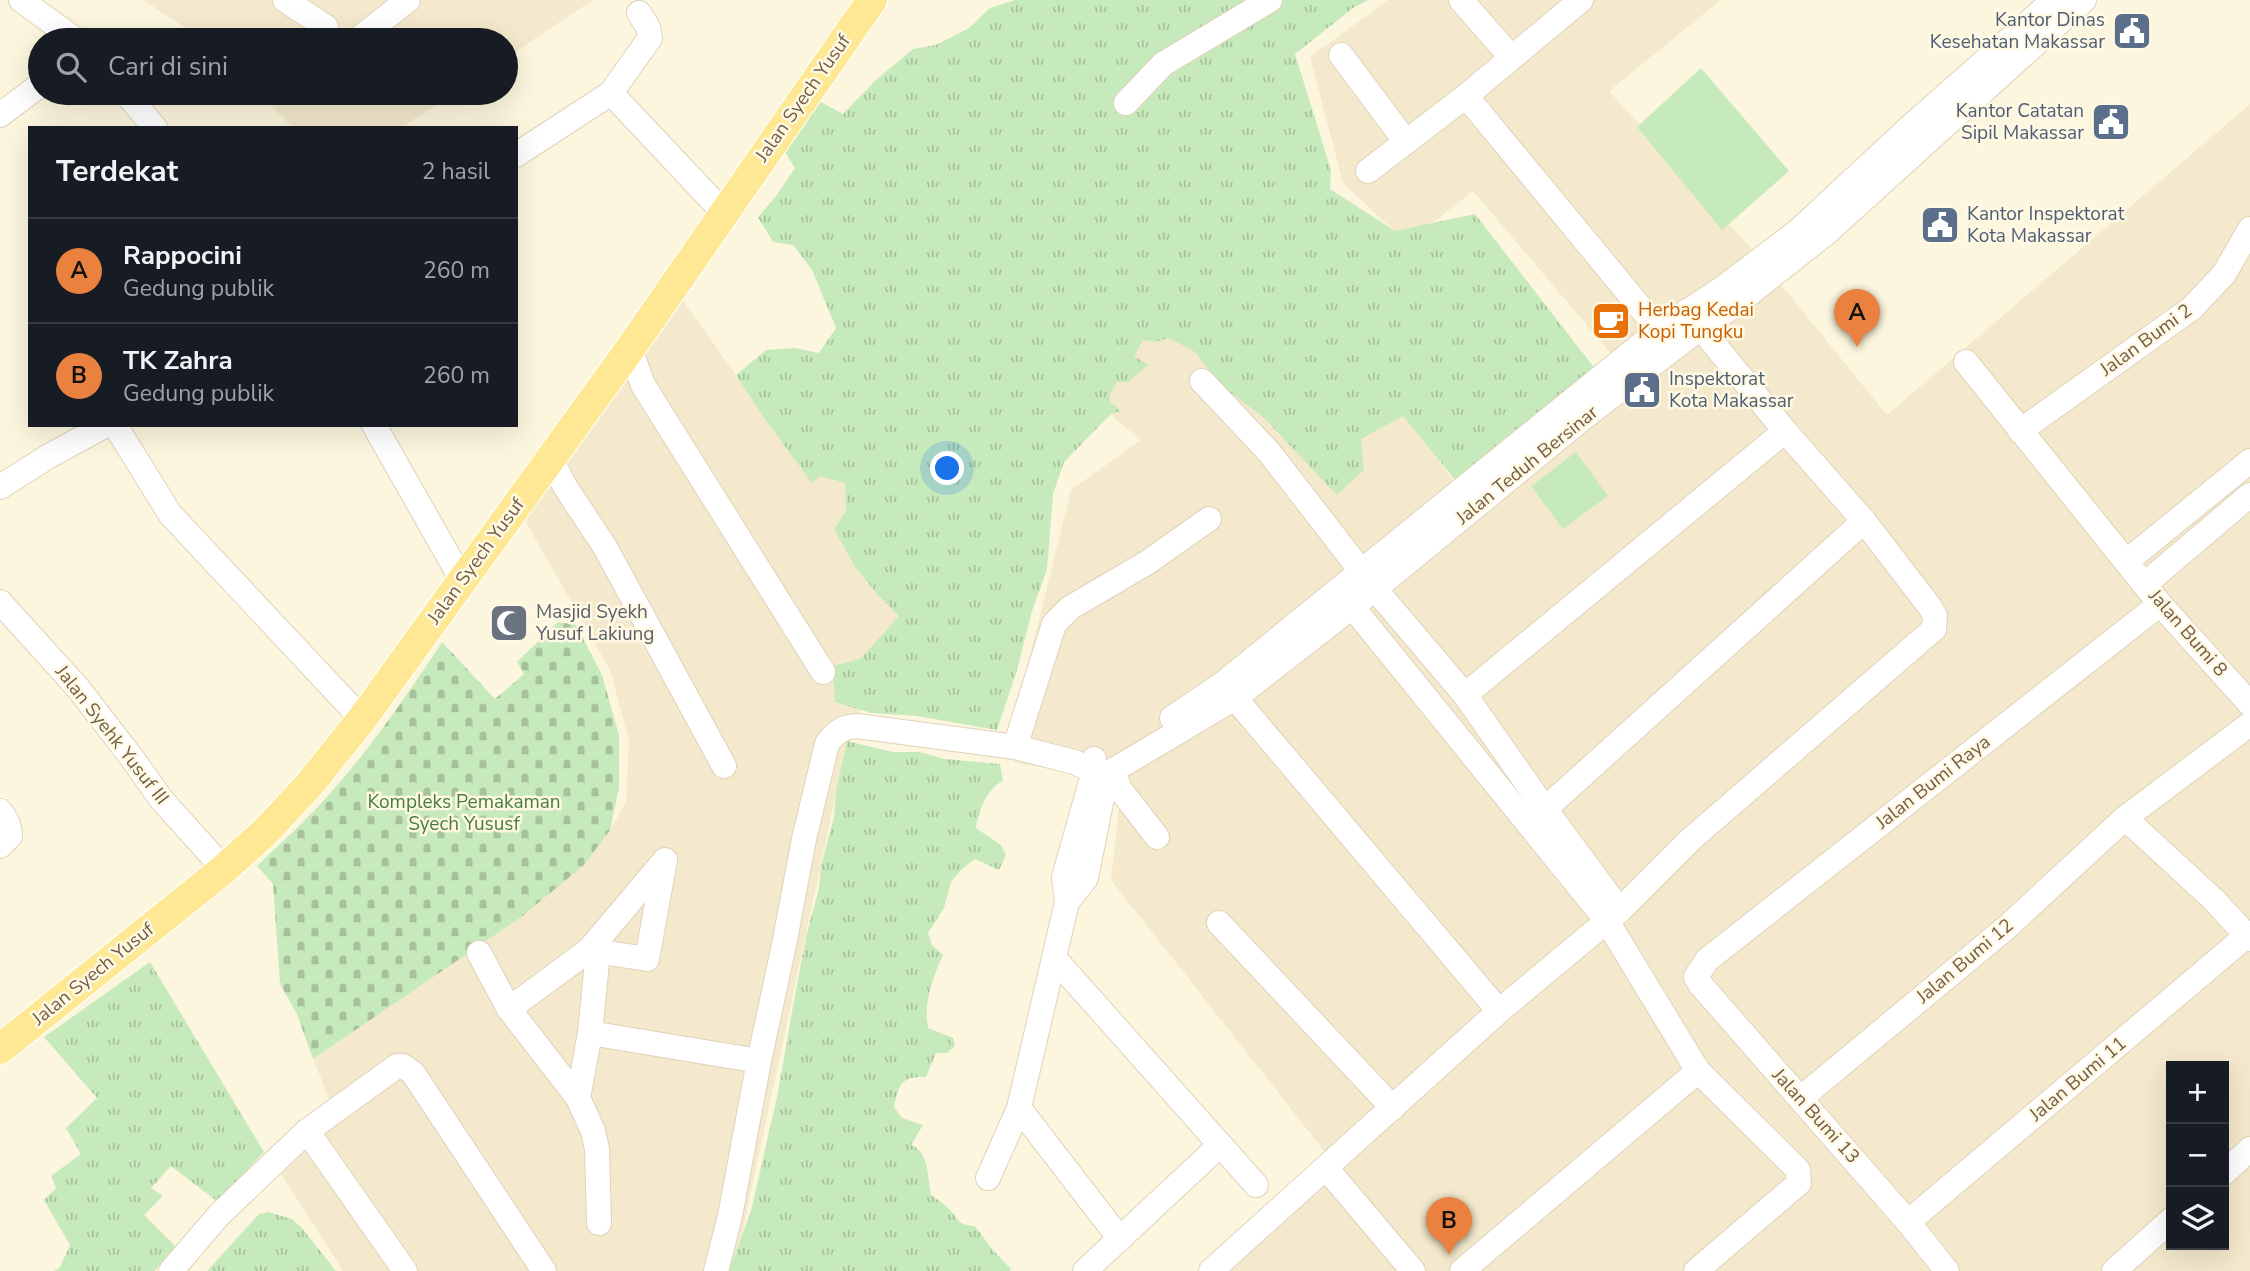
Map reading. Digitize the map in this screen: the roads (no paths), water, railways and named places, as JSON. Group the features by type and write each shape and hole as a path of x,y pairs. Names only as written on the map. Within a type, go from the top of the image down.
{"main road":[{"name":"Jalan Syech Yusuf","path":"0,1049 224,869 265,832 309,785 362,719 630,349 872,0"}],"street":[{"path":"21,0 60,28"},
{"path":"285,0 320,28"},
{"path":"327,0 328,28"},
{"path":"372,28 408,0"},
{"path":"1126,103 1163,64 1270,0"},
{"path":"1461,0 1511,57"},
{"path":"1367,171 1466,96 1581,0"},
{"name":"Jalan Teduh Bersinar","path":"1098,765 1221,685 1345,598 1583,418 1693,319 1723,288 1798,231 1911,126 2054,0"},
{"name":"Jalan Teduh Bersinar","path":"1368,580 1659,330 1735,305 1825,234 2083,0"},
{"path":"518,154 611,93 650,38 648,27 639,13"},
{"path":"1341,55 1406,142"},
{"path":"611,93 723,212"},
{"path":"0,115 28,94"},
{"path":"1466,96 1659,330"},
{"path":"136,105 153,126"},
{"name":"Jalan Bumi 2","path":"2020,431 2192,308 2224,274 2250,229"},
{"path":"1218,1269 1499,1011 1613,917 1690,840 1934,629 1935,616 1930,607 1864,521 1785,431 1693,319"},
{"path":"630,349 643,385 823,673"},
{"path":"1966,362 2127,561 2250,461"},
{"path":"1202,381 1269,452 1368,580 1465,695 1611,897 1613,917"},
{"path":"0,486 102,427"},
{"path":"116,427 170,514 362,719"},
{"path":"375,427 462,580"},
{"path":"1465,695 1785,431"},
{"path":"550,458 566,488 605,547 724,766"},
{"path":"2145,584 2250,495"},
{"path":"1015,747 1054,624 1070,608 1148,562 1209,519"},
{"path":"1545,809 1864,521"},
{"name":"Jalan Bumi 8","path":"2127,561 2160,604 2248,698"},
{"path":"1345,598 1613,917 1698,1071 1798,1170 1799,1183 1696,1271"},
{"name":"Jalan Teduh Bersinar","path":"1098,765 1235,698 1345,598"},
{"name":"Jalan Syehk Yusuf III","path":"0,602 78,688 161,799 224,869"},
{"name":"Jalan Bumi Raya","path":"1707,960 2160,604"},
{"path":"1235,698 1499,1011"},
{"path":"2249,936 2125,818 2250,724"},
{"path":"716,1271 730,1216 804,839 827,744 832,736 841,729 857,726 1015,747 1098,765 1157,836"},
{"path":"988,1178 1020,1108 1067,902 1086,878 1098,765"},
{"path":"0,811 7,820 10,836 0,846"},
{"name":"Jalan Bumi 12","path":"1801,1098 2006,928 2125,818"},
{"path":"1219,923 1393,1108"},
{"name":"Jalan Bumi 11","path":"1908,1222 2249,936"},
{"path":"509,1010 593,951 590,1033 578,1098"},
{"path":"479,953 509,1010 578,1098 593,1131 597,1149 599,1223"},
{"path":"1055,959 1256,1185"},
{"name":"Jalan Bumi 13","path":"1707,960 1696,977 1700,984 1908,1222 1941,1269"},
{"path":"590,1033 759,1061"},
{"path":"171,1271 219,1215 307,1131 397,1066 403,1066 413,1073 544,1271"},
{"path":"1462,1271 1698,1071"},
{"path":"1020,1108 1120,1239"},
{"path":"307,1131 405,1271"},
{"path":"1085,1271 1219,1146"},
{"path":"2229,1168 2250,1149"},
{"path":"1326,1168 1413,1271"},
{"path":"2114,1271 2166,1224"}],"place":[{"name":"Kantor Dinas Kesehatan Makassar","path":"2132,31"},
{"name":"Kantor Catatan Sipil Makassar","path":"2111,122"},
{"name":"Kantor Inspektorat Kota Makassar","path":"1940,225"},
{"name":"Herbag Kedai Kopi Tungku","path":"1611,321"},
{"name":"Rappocini","path":"1857,347"},
{"name":"Inspektorat Kota Makassar","path":"1642,390"},
{"name":"Masjid Syekh Yusuf Lakiung","path":"509,623"},
{"name":"TK Zahra","path":"1449,1255"}],"park label":[{"name":"Kompleks Pemakaman Syech Yususf","path":"464,813"}]}
